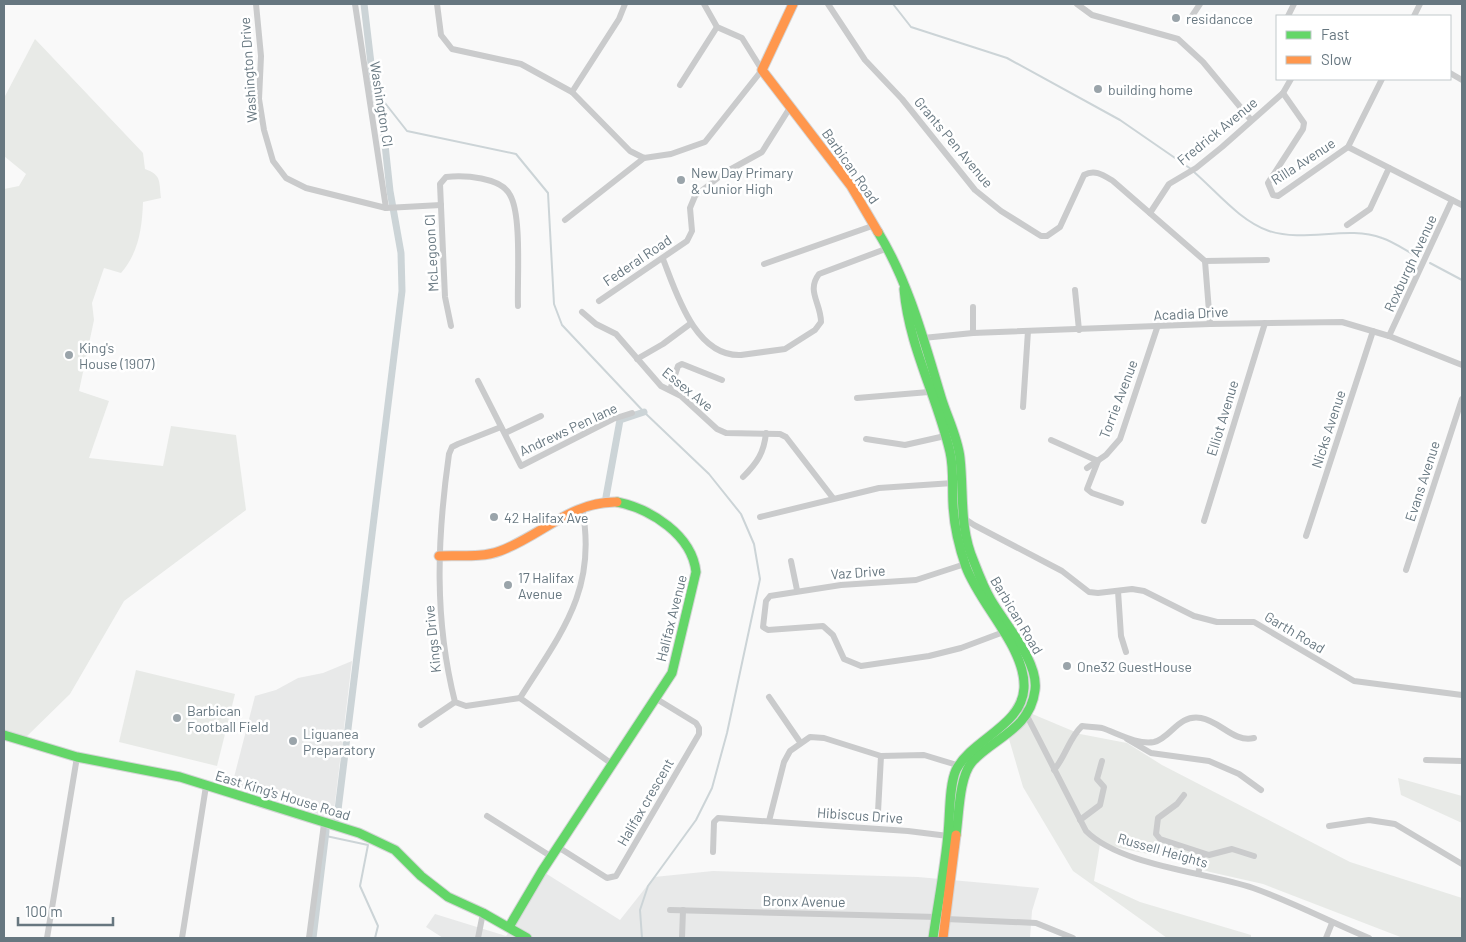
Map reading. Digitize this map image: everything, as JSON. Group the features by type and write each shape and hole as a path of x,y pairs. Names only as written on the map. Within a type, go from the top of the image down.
{"main road":[{"path":"762,70 793,4"},
{"name":"Barbican Road","path":"762,70 851,186 888,248 904,286 904,304 960,457 962,517 966,541 982,583 1032,666 1035,690 1026,714 1010,733 972,762 964,776 942,918 933,938"},
{"name":"Barbican Road","path":"917,339 929,392 945,436 952,466 954,520 965,564 978,593 1019,662 1024,674 1025,689 1019,706 1009,719 965,755 957,766 954,775 942,918 943,938"},
{"name":"Halifax Avenue","path":"439,556 498,552 571,512 610,501 624,501 654,514 689,546 696,561 696,572 672,673 508,927"},
{"name":"East King's House Road","path":"4,736 77,757 171,774 324,824 359,833 394,850 421,876 448,897 483,913 527,938"}],"street":[{"name":"Washington Drive","path":"256,4 260,56 259,99 270,155 277,168 286,178 306,188 386,208 441,205"},
{"name":"Washington Cl","path":"355,4 386,208"},
{"path":"438,4 441,35 452,49 521,64 572,92 630,151 644,158"},
{"path":"572,92 619,19 625,4"},
{"path":"565,220 644,158 671,154 705,142 762,70 742,38 717,27 704,4"},
{"name":"Grants Pen Avenue","path":"828,4 865,60 902,100 975,190 1015,221 1041,236 1053,234 1060,227 1084,175 1100,174 1113,181 1204,261"},
{"path":"1077,4 1092,15 1178,39 1203,62 1251,120"},
{"path":"1190,19 1200,4"},
{"path":"680,85 717,27"},
{"path":"1283,93 1290,80"},
{"path":"1382,80 1348,147 1462,205"},
{"name":"Fredrick Avenue","path":"1150,213 1169,184 1196,168 1283,93"},
{"name":"Rilla Avenue","path":"1283,93 1304,123 1303,129 1268,183 1273,195 1278,196 1348,147"},
{"name":"Federal Road","path":"599,301 663,259 691,237 690,208 695,196 724,173 762,152 791,106"},
{"path":"1347,226 1370,209 1389,168"},
{"name":"McLegoon Cl","path":"451,326 445,297 440,184 442,178 484,180 498,185 510,194 516,210 518,306"},
{"name":"Roxburgh Avenue","path":"1389,336 1452,200"},
{"path":"764,264 875,225"},
{"path":"663,259 690,324 719,350 734,356 785,349 815,330 821,322 813,294 815,280 819,274 888,248"},
{"path":"1210,324 1204,261 1267,260"},
{"path":"1075,290 1078,330"},
{"path":"973,307 974,333"},
{"name":"Essex Ave","path":"582,312 596,324 605,326 616,334 661,386 681,396 721,432 780,434 786,437 833,498"},
{"name":"Acadia Drive","path":"917,339 974,333 1157,328 1210,324 1342,322 1373,330 1462,364"},
{"name":"Elliot Avenue","path":"1204,521 1265,323"},
{"path":"637,359 663,344 690,324"},
{"name":"Torrie Avenue","path":"1087,468 1114,447 1120,439 1157,328"},
{"name":"Nicks Avenue","path":"1306,536 1373,330"},
{"path":"1023,407 1028,331"},
{"path":"670,390 678,366 682,364 722,380"},
{"name":"Andrews Pen lane","path":"478,381 521,466 525,466 613,420 632,413"},
{"path":"857,398 929,392"},
{"name":"Evans Avenue","path":"1406,570 1462,399"},
{"name":"Kings Drive","path":"455,702 447,670 442,629 439,556 449,454 452,448 541,416"},
{"path":"743,477 754,466 763,452 766,434"},
{"path":"866,439 905,445 945,436"},
{"path":"1051,440 1098,461 1087,489 1092,493 1121,504"},
{"path":"760,517 879,488 953,483"},
{"path":"520,698 566,624 576,603 583,578 587,540 582,508"},
{"name":"Garth Road","path":"962,517 1062,570 1089,592 1132,589 1144,591 1194,616 1217,622 1254,622 1354,681 1462,695"},
{"path":"791,561 797,590"},
{"name":"Vaz Drive","path":"965,564 916,580 841,584 770,596 766,601 763,627 767,630 823,626 829,629 844,659 860,666 937,654 961,648 1001,632"},
{"path":"1118,591 1121,636 1126,652"},
{"path":"769,697 800,742"},
{"path":"421,725 455,702 466,706 520,698 612,764"},
{"name":"Halifax crescent","path":"558,847 607,878 616,876 699,734 700,728 696,723 655,698"},
{"name":"Russell Heights","path":"1019,706 1026,714 1086,831 1096,841 1122,854 1278,897 1369,938"},
{"path":"1054,770 1061,761 1074,734 1082,726 1101,728 1120,735 1154,742 1161,739 1178,723 1201,718 1242,739 1254,738"},
{"path":"1120,735 1151,753 1209,761 1239,774 1261,790"},
{"path":"769,821 784,762 790,751 800,742 817,736 881,756 924,755 957,766"},
{"path":"878,812 881,756"},
{"path":"47,938 77,757"},
{"path":"1426,760 1462,761"},
{"path":"1080,820 1100,804 1104,787 1097,779 1102,761"},
{"path":"182,938 206,786"},
{"path":"1184,795 1177,804 1158,818 1156,834 1164,842 1203,854 1213,854 1232,849 1254,856"},
{"path":"487,816 552,857"},
{"name":"Hibiscus Drive","path":"713,852 714,822 718,818 908,830 948,836"},
{"path":"1329,826 1369,820 1395,824 1462,864"},
{"path":"309,938 324,824"},
{"path":"1198,874 1203,854"},
{"name":"Bronx Avenue","path":"670,910 942,918 1036,923 1073,938"},
{"path":"682,938 683,910"},
{"path":"478,938 483,913"},
{"path":"1326,938 1332,922"}],"shaded area":[{"path":"35,39 143,153 145,169 154,174 160,183 161,198 143,202 142,221 132,257 121,273 104,268 92,303 94,320 79,391 109,401 89,458 163,466 171,426 236,435 246,510 124,601 70,694 25,738 4,732 4,189 19,186 26,174 4,156 4,98"},
{"name":"Liguanea Preparatory","path":"352,661 333,819 232,785 255,696 276,690 298,678 323,673"},
{"name":"Barbican Football Field","path":"136,670 235,694 217,766 119,742"},
{"path":"1030,713 1080,734 1127,743 1162,765 1350,862 1462,898 1462,938 1403,938 1263,884 1210,872 1163,857 1100,844 1094,881 1140,902 1251,935 1251,938 1167,938 1073,871 1023,787 1009,739"},
{"path":"1398,778 1462,796 1462,823 1401,795"},
{"path":"542,871 620,920 654,877 713,871 918,877 1039,888 1032,911 1030,938 443,938 426,927 435,914 506,936 517,922"}],"waterway":[{"path":"337,818 402,291 401,253 390,191 383,126 374,89 364,4"},
{"path":"893,4 911,27 1007,58 1120,120 1191,169"},
{"path":"374,89 407,131 516,154 548,193 554,304 562,325 644,412 709,474 741,514 754,544 760,579 727,733 712,788 696,820 648,886 640,910 642,938"},
{"path":"1194,172 1239,213 1269,231 1297,235 1369,234 1391,242 1416,256"},
{"path":"1430,263 1462,280"},
{"path":"606,497 620,420 644,412"},
{"path":"313,938 326,831"},
{"path":"326,836 368,845 360,886 378,926 375,938"}],"traffic: fast":[{"path":"878,232 899,271 907,292 957,443 960,458 964,524 969,549 986,591 1027,656 1035,679 1032,704 1026,715 1010,732 972,762 968,769 962,786 956,835"},
{"path":"904,289 911,331 950,452 954,512 961,552 966,567 981,596 1018,658 1023,673 1024,688 1021,701 1015,712 1006,722 973,749 956,770 951,792 947,847 933,938"},
{"path":"509,927 542,871 672,673 696,572 693,559 687,546 668,526 656,517 617,502"},
{"path":"4,735 77,757 180,777 359,833 395,850 421,876 448,897 483,913 527,938"}],"traffic: slow":[{"path":"793,4 762,70 851,186 878,232"},
{"path":"439,556 478,555 500,551 515,545 557,520 585,507 600,503 617,502"},
{"path":"943,938 956,835"}],"place":[{"name":"residancce","path":"1176,18"},
{"name":"building home","path":"1098,89"},
{"name":"New Day Primary & Junior High","path":"681,180"},
{"name":"King's House (1907)","path":"69,355"},
{"name":"42 Halifax Ave","path":"494,517"},
{"name":"17 Halifax Avenue","path":"508,585"},
{"name":"One32 GuestHouse","path":"1067,666"},
{"name":"Barbican Football Field","path":"177,718"},
{"name":"Liguanea Preparatory","path":"293,741"}]}
